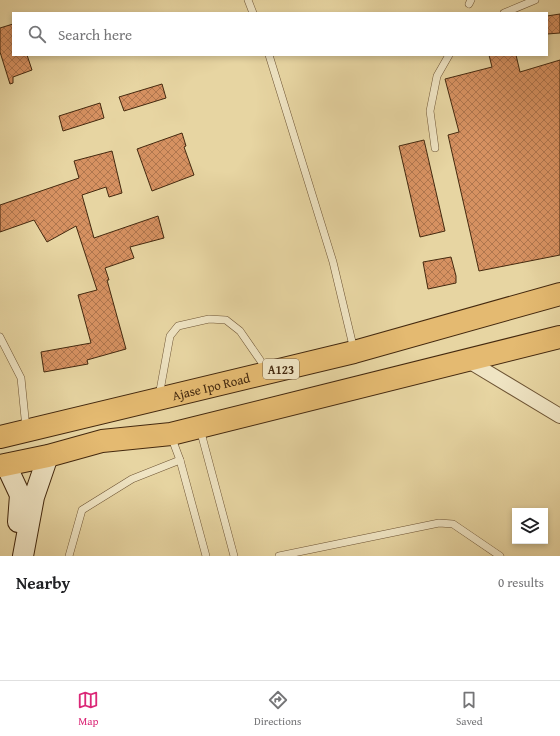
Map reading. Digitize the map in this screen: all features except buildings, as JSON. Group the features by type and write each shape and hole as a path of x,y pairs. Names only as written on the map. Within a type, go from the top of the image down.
{"highway":[{"name":"Ajase Ipo Road","path":"0,437 354,352 560,294"},
{"path":"3,466 48,456 102,441 171,434 560,337"}],"street":[{"path":"468,360 560,416"},
{"path":"23,556 34,497 48,456"},
{"path":"3,466 20,495 18,529 13,556"}],"lane":[{"path":"248,0 253,12"},
{"path":"506,12 535,0"},
{"path":"269,56 334,262 354,352"},
{"path":"435,148 430,111 437,76 448,56"},
{"path":"159,398 170,336 178,326 209,319 226,320 240,330 268,372"},
{"path":"0,337 21,378 27,430"},
{"path":"199,427 234,556"},
{"path":"171,434 180,460 206,556"},
{"path":"69,556 82,510 132,479 180,460"},
{"path":"279,556 439,523 453,524 500,556"}]}
